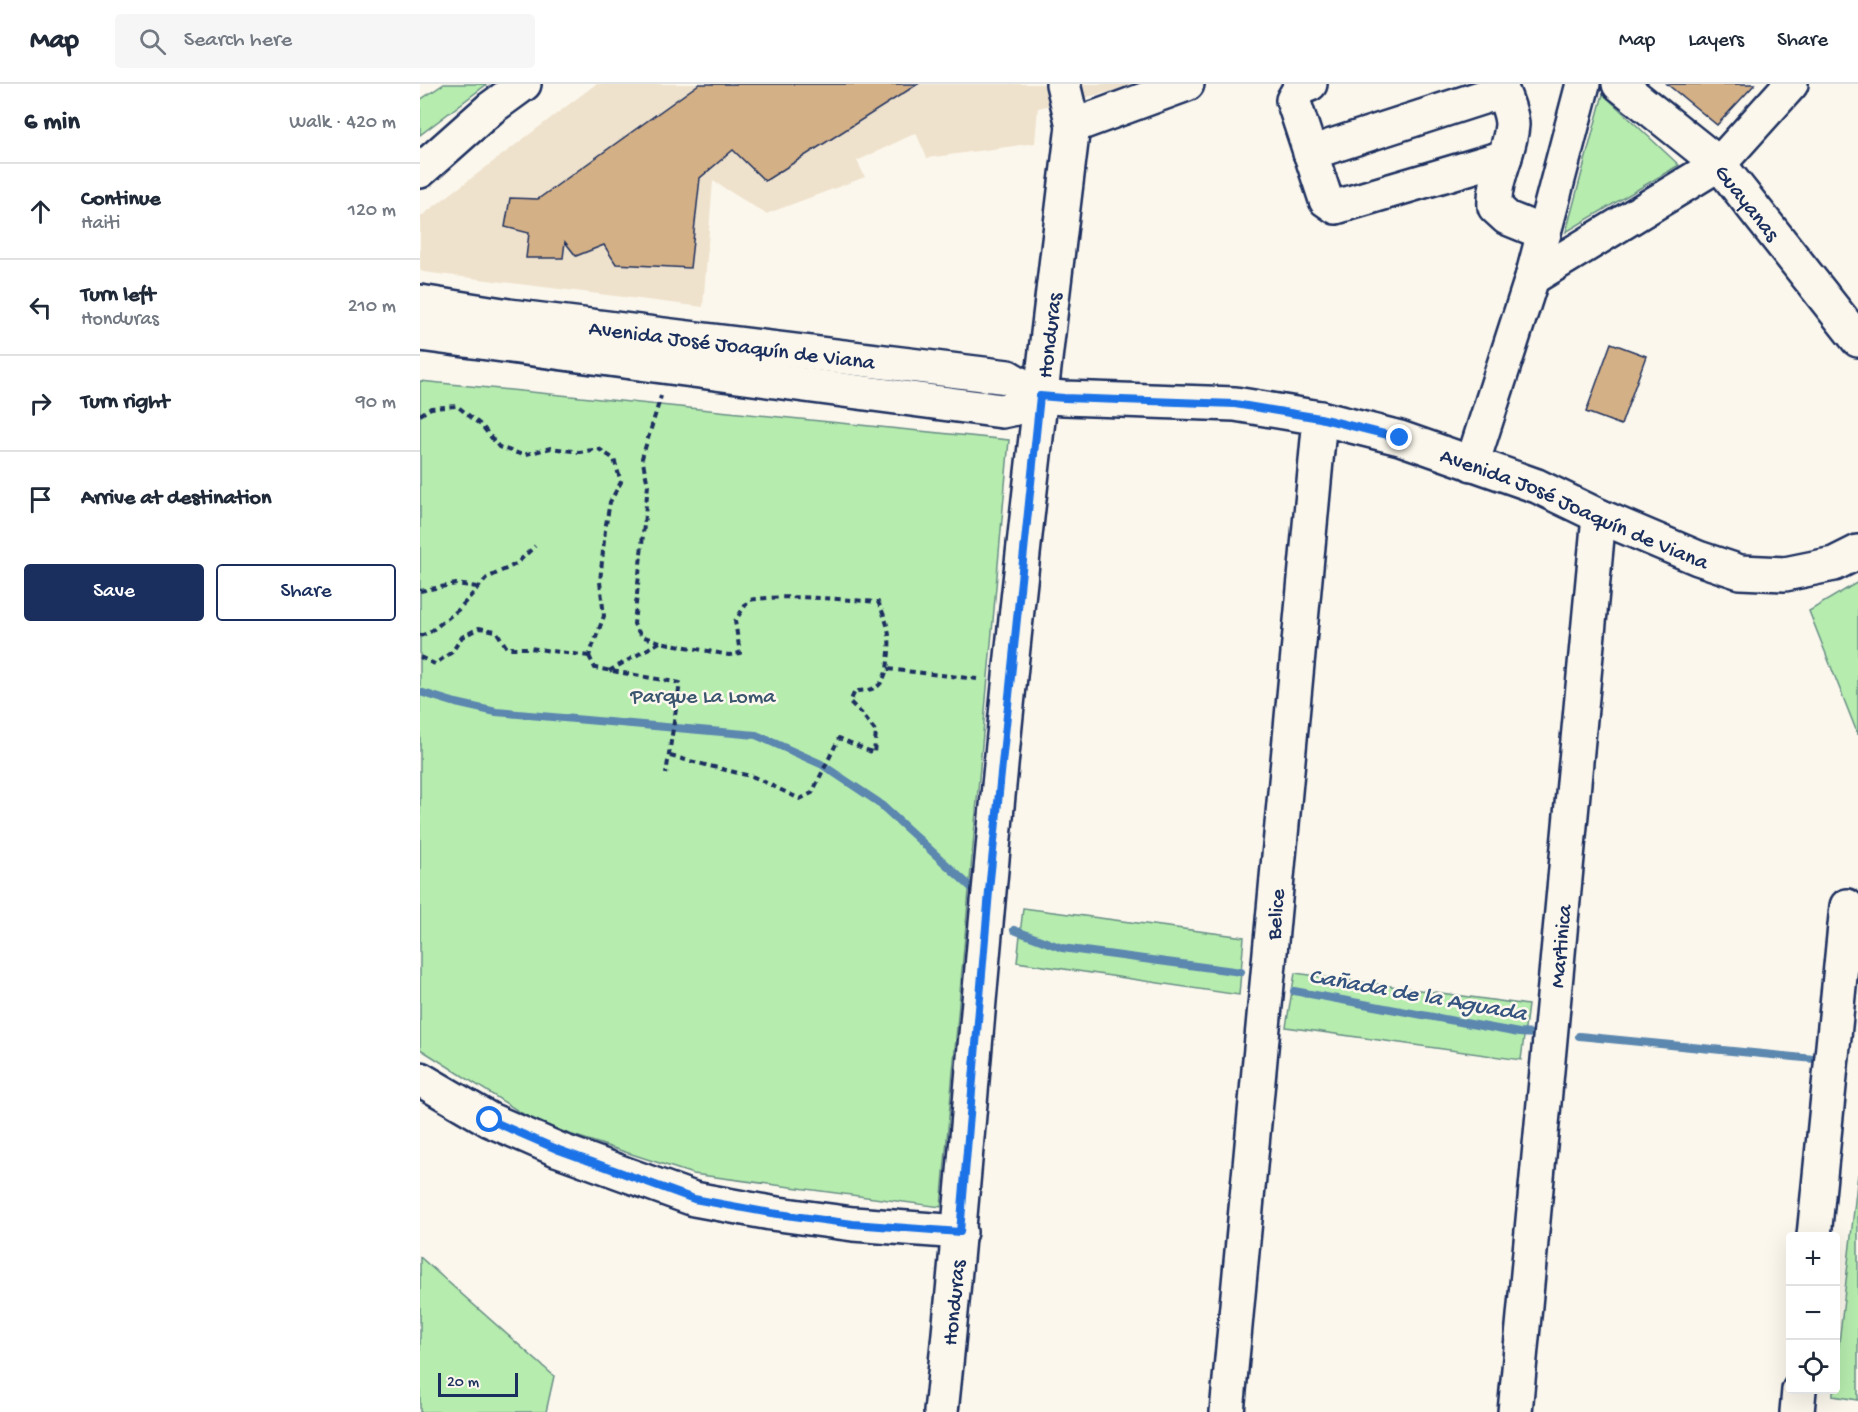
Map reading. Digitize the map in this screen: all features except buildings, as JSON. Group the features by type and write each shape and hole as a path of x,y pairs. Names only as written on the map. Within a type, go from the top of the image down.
{"street":[{"path":"420,171 491,108 524,84"},
{"name":"Honduras","path":"941,1412 960,1232 990,880 1040,396 1073,126 1063,84"},
{"path":"1073,126 1187,84"},
{"path":"1310,84 1300,88 1293,100 1326,200 1336,207 1505,157"},
{"path":"1472,464 1532,278 1582,84"},
{"name":"Guayanas","path":"1619,84 1719,164 1858,339"},
{"path":"1532,278 1719,164 1791,84"},
{"path":"1310,153 1501,88 1512,123 1505,157 1494,192 1495,207 1506,218 1544,232"},
{"name":"Avenida José Joaquín de Viana","path":"420,302 509,316 680,358"},
{"name":"Avenida José Joaquín de Viana","path":"420,334 680,358 1008,376 1040,396 1235,404 1320,418 1400,438 1537,486 1599,516 1698,558 1740,572 1785,574 1834,564 1858,552"},
{"name":"Belice","path":"1227,1412 1320,418"},
{"name":"Martinica","path":"1515,1412 1599,516"},
{"path":"1814,1232 1847,906"},
{"path":"420,1079 490,1120 559,1150 694,1199 771,1213 853,1224 960,1232"},
{"path":"1797,1412 1799,1394"}],"path":[{"path":"670,756 754,777 800,799 812,794 839,738 874,753 876,732 850,702 855,691 872,690 883,682 890,646 888,623 878,602 786,596 749,600 735,621 740,653 729,655 660,642 642,636 633,624 648,485 642,458 680,358"},
{"path":"420,415 430,408 457,406 482,426 499,447 523,455 551,448 579,452 599,449 614,459 621,482 610,502 605,530 600,582 604,616 589,656 595,668 680,683 666,774"},
{"path":"420,636 430,632 458,610 487,578 516,564 535,546"},
{"path":"420,591 456,584 478,587"},
{"path":"420,657 435,664 452,652 462,637 478,628 496,632 507,648 530,648 589,656"},
{"path":"609,671 660,642"},
{"path":"887,669 977,679"}],"shaded area":[{"path":"596,84 1134,84 1118,90 1038,108 1035,143 927,158 916,133 857,161 865,177 766,214 713,181 703,307 420,270 420,217"}],"green space":[{"path":"444,84 487,84 420,135 420,100"},
{"path":"1603,94 1679,165 1566,232"},
{"name":"Parque La Loma","path":"420,381 1009,440 941,1207 693,1174 539,1124 420,1049"},
{"path":"1858,582 1858,735 1809,611"},
{"path":"1023,908 1244,937 1239,995 1017,962"},
{"path":"1295,973 1528,1005 1521,1060 1286,1027"},
{"path":"1858,1174 1858,1400 1833,1396 1833,1394 1840,1394 1840,1334"},
{"path":"420,1257 554,1376 546,1412 420,1412"}],"waterway":[{"name":"Cañada de la Aguada","path":"420,692 496,712 756,735 821,764 878,802 973,889"},
{"name":"Cañada de la Aguada","path":"1014,930 1062,948 1241,972"},
{"name":"Cañada de la Aguada","path":"1294,991 1519,1033 1535,1034"},
{"name":"Cañada de la Aguada","path":"1579,1036 1814,1059"}],"route":[{"path":"490,1120 559,1150 694,1199 771,1213 853,1224 960,1232 990,880 1040,396 1235,404 1320,418 1400,438"}]}
